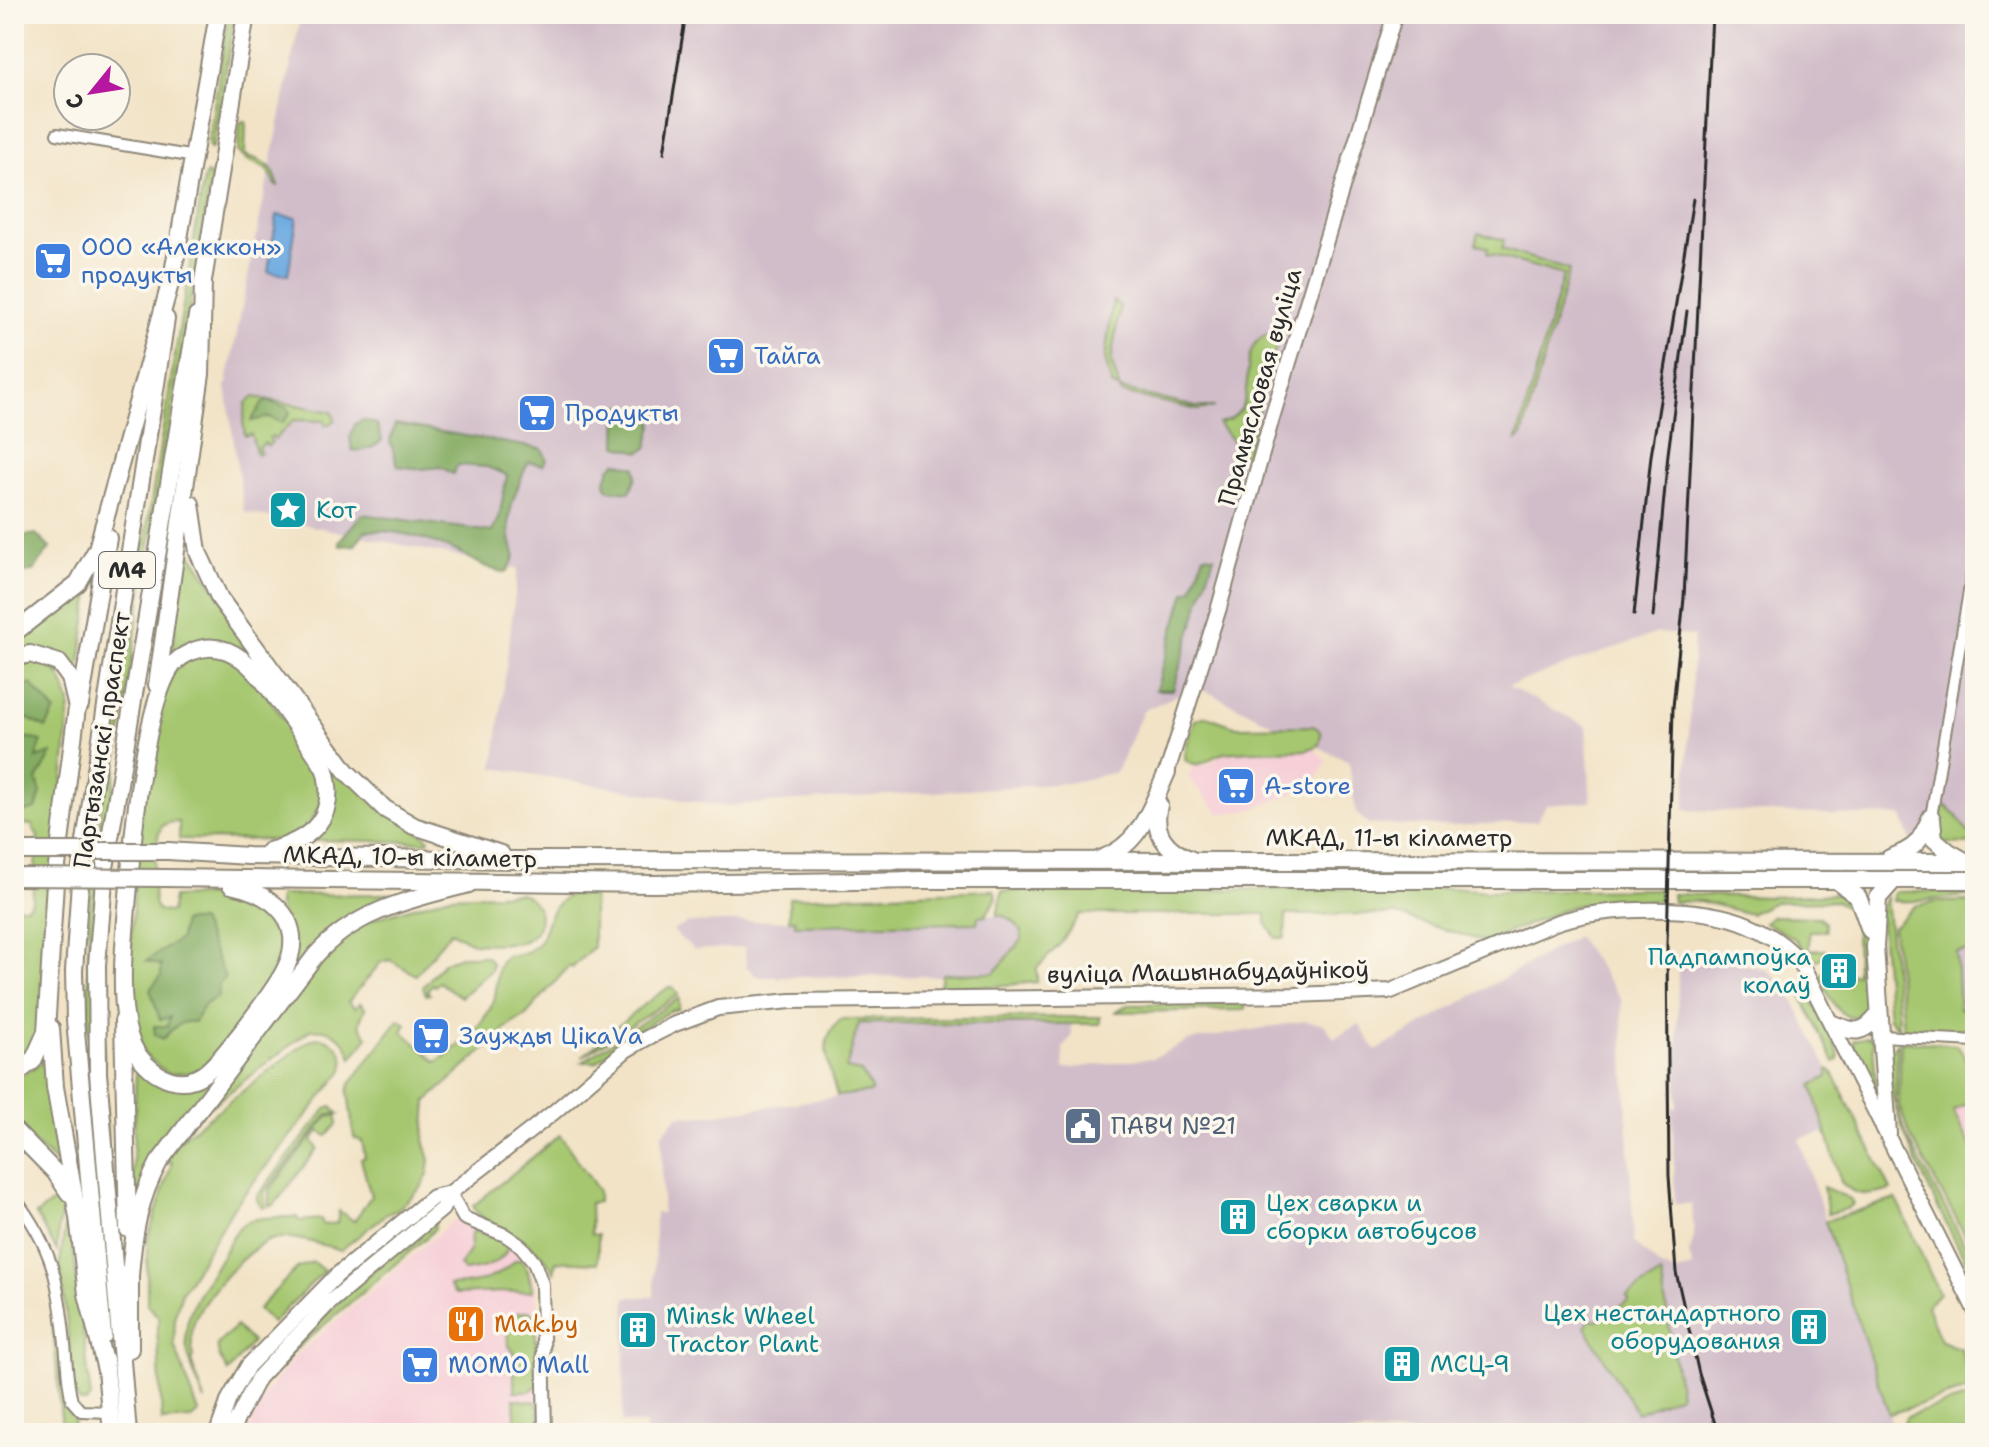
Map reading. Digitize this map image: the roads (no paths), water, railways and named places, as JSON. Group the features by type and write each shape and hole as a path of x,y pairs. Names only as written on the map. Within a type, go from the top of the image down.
{"main road":[{"name":"Партызанскі праспект","path":"112,1433 75,1020 74,971 83,853 173,273 218,14"},
{"name":"Партызанскі праспект","path":"128,1433 98,1073 100,908 246,14"},
{"name":"Прамысловая вуліца","path":"1167,772 1218,611 1271,421 1395,14"},
{"path":"14,633 72,589 83,576 97,549 173,273"},
{"path":"124,1386 130,1349 130,1276 123,982 134,831 153,722 201,374 203,281"},
{"path":"190,467 194,535 209,579 233,618 346,771 385,809 414,826 517,860"},
{"path":"70,768 106,554 111,505"},
{"path":"153,722 172,665 188,653 202,648 224,650 244,660 258,673 319,759 328,781 328,791 327,806 316,827 308,835 282,847 248,856"},
{"path":"14,658 30,654 59,663 66,670 73,687 77,708 55,882 42,1046 30,1065 14,1075"},
{"path":"1088,863 1112,855 1135,836 1167,772"},
{"path":"1167,772 1157,813 1159,833 1175,852 1201,863"},
{"path":"1882,862 1913,849 1931,817"},
{"path":"1931,817 1934,839 1949,852 1972,862"},
{"name":"МКАД, 10-ы кіламетр","path":"14,851 804,862"},
{"name":"МКАД, 11-ы кіламетр","path":"804,862 1972,862"},
{"name":"МКАД, 10-ы кіламетр","path":"14,877 653,884 805,881"},
{"path":"123,982 129,1038 143,1062 154,1072 171,1080 191,1079 207,1071 225,1053 287,968 292,935 282,914 264,895 201,878"},
{"path":"1836,880 1858,897 1875,947"},
{"path":"1888,1134 1875,947 1878,898 1894,880"},
{"name":"МКАД, 11-ы кіламетр","path":"805,881 1975,880"},
{"path":"130,1276 133,1235 146,1189 159,1162 323,947 342,930 371,914 410,899 482,881"},
{"name":"вуліца Машынабудаўнікоў","path":"217,1433 229,1399 248,1366 346,1267 433,1197 450,1193 554,1112 626,1050 698,1015 745,1004 848,999 1295,995 1391,991 1568,919 1599,912 1692,913 1731,919 1760,931 1789,949 1799,960 1833,1024 1975,1310"},
{"path":"48,999 55,1087 78,1217 87,1294 106,1370"},
{"path":"1833,1024 1861,1031 1871,1025 1879,1014"},
{"path":"14,1130 55,1172 73,1200 78,1217"},
{"name":"вуліца Машынабудаўнікоў","path":"230,1433 258,1378 329,1303 442,1209 450,1193"}],"street":[{"path":"57,134 195,157"},
{"path":"1931,817 1975,556"},
{"path":"1881,1036 1975,1041"},
{"path":"450,1193 482,1226 505,1235 521,1246 534,1262 542,1284 545,1433"},
{"path":"14,1197 33,1225 55,1269 72,1401 81,1411 110,1412"}],"water":[{"path":"277,215 297,218 288,275 268,272"}],"railway":[{"path":"664,153 686,14"},
{"path":"1712,14 1684,598 1673,707 1667,945 1669,1176 1676,1272 1699,1374 1718,1433"},
{"path":"1634,615 1651,456 1693,199"},
{"path":"1653,617 1668,454 1687,311"}],"place":[{"name":"ООО «Алекккон» продукты","path":"53,261"},
{"name":"Тайга","path":"726,356"},
{"name":"Продукты","path":"537,413"},
{"name":"Кот","path":"288,510"},
{"name":"А-store","path":"1236,786"},
{"name":"Падпампоўка колаў","path":"1839,971"},
{"name":"Заужды ЦікаVа","path":"431,1036"},
{"name":"ПАВЧ №21","path":"1083,1126"},
{"name":"Цех сварки и сборки автобусов","path":"1238,1217"},
{"name":"Mak.by","path":"466,1324"},
{"name":"Цех нестандартного оборудования","path":"1809,1327"},
{"name":"Minsk Wheel Tractor Plant","path":"638,1330"},
{"name":"МСЦ-9","path":"1402,1364"},
{"name":"MOMO Mall","path":"420,1365"}]}
